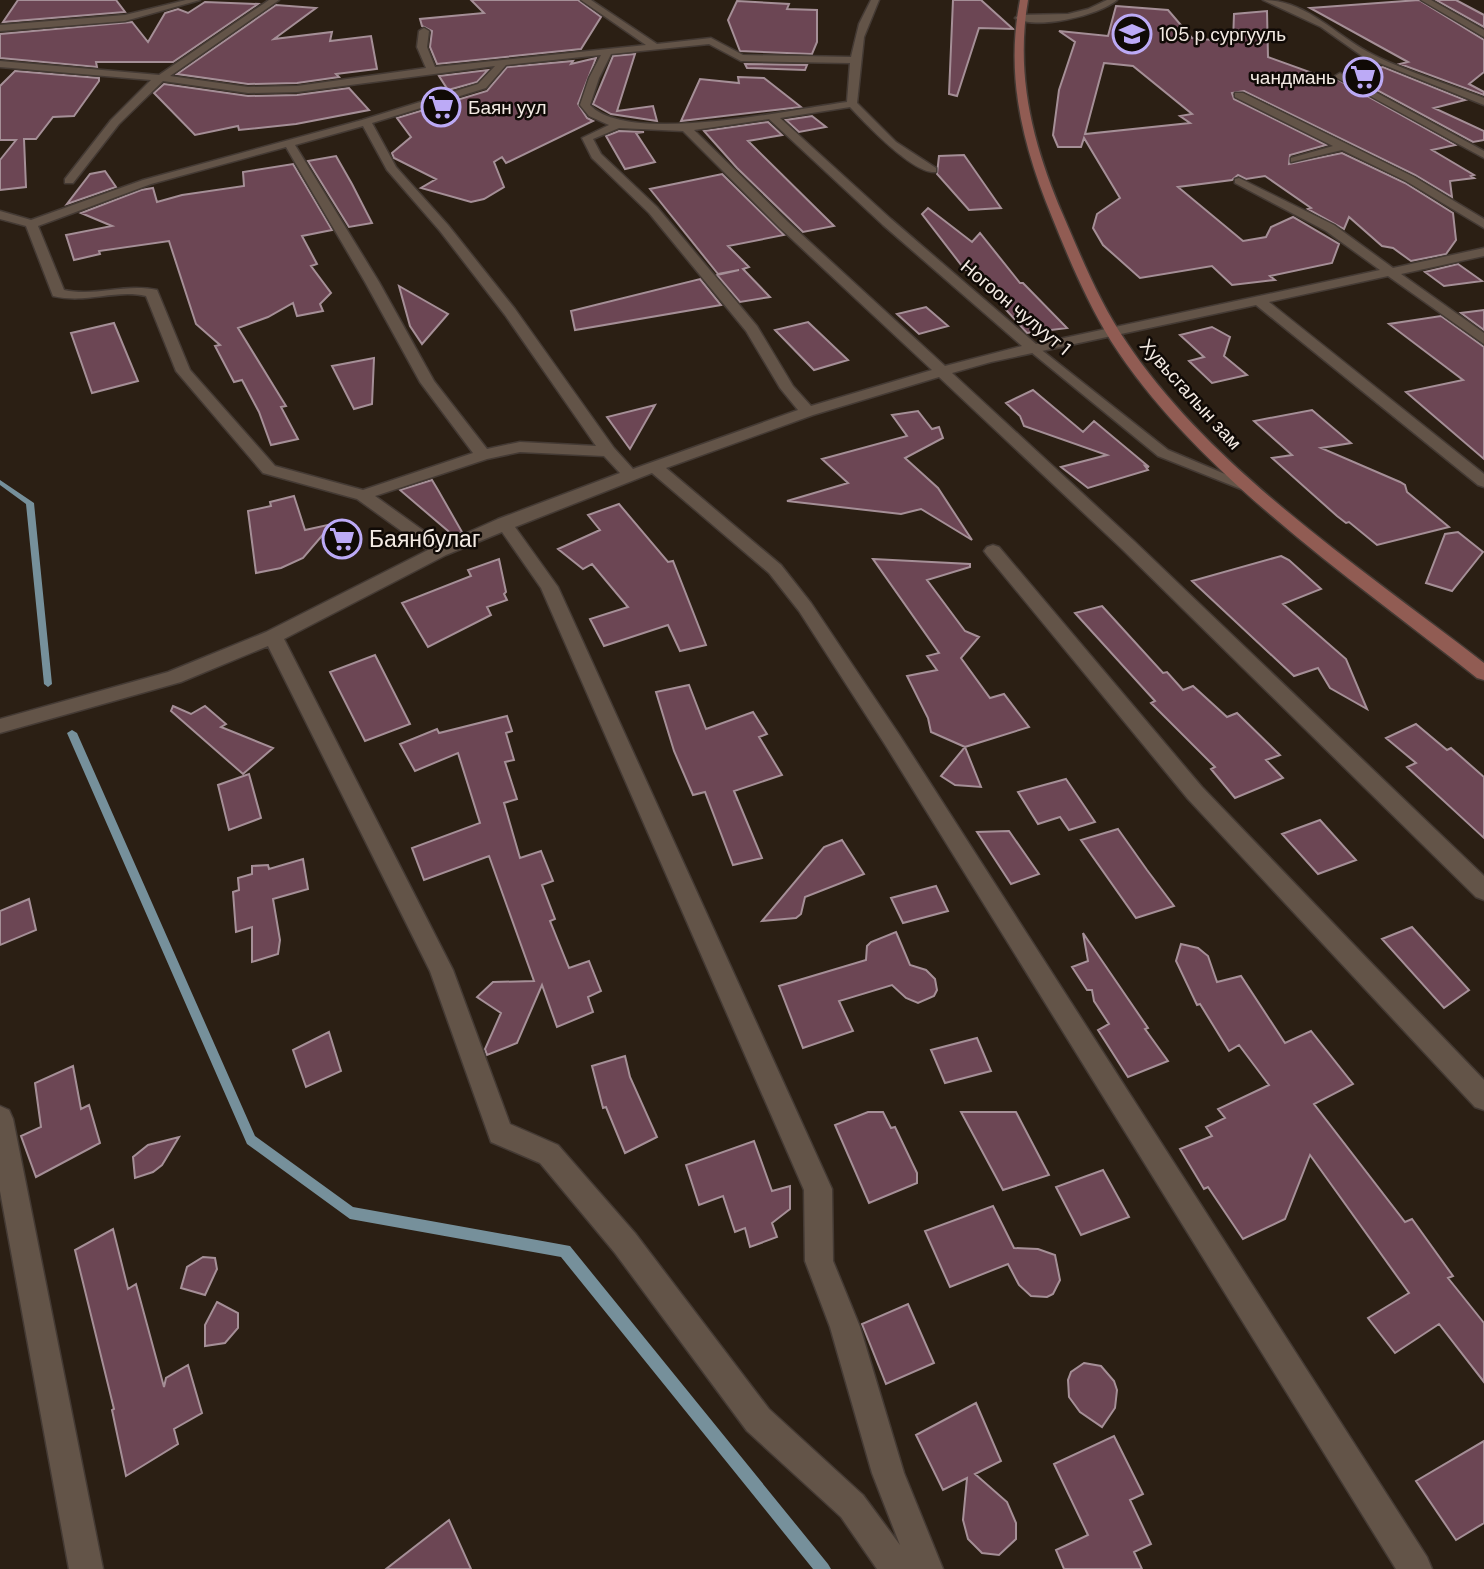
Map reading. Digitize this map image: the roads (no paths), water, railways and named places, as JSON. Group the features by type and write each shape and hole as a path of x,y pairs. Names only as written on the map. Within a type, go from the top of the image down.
{"main road":[{"name":"Хувьсгалын зам","path":"1024,0 1019,18 1017,69 1024,119 1031,143 1046,189 1086,283 1132,360 1183,420 1257,490 1484,673"}],"street":[{"path":"0,28 125,18 196,0"},
{"path":"69,181 116,122 162,78 275,0"},
{"path":"586,0 655,47"},
{"path":"875,0 867,12 855,60 852,104 892,144 932,170"},
{"path":"1019,18 1067,18 1099,9 1114,0"},
{"path":"1267,0 1283,4 1324,24 1365,54 1484,102"},
{"path":"1425,0 1484,34"},
{"path":"424,31 422,47 432,70"},
{"path":"0,64 162,78 248,90 297,89 432,70 711,41 741,58 855,60"},
{"path":"607,53 594,78 585,105 593,114 618,125 686,128 852,104"},
{"path":"0,215 30,224 147,181 366,122 482,86 504,62"},
{"path":"1340,76 1484,155"},
{"path":"1239,95 1340,147 1410,179 1484,224"},
{"name":"Ногоон чулуут 1","path":"773,117 887,222 1035,350"},
{"path":"366,122 391,168 444,228 510,312 608,451 631,474"},
{"path":"618,125 587,138 596,156 653,210 744,319 791,394 808,412"},
{"path":"686,128 784,225 1128,545 1484,890"},
{"path":"289,143 372,282 427,382 484,455"},
{"path":"1295,160 1340,147"},
{"path":"1239,181 1330,228 1484,341"},
{"path":"30,224 58,293 85,298 128,290 152,293 183,371 269,470 363,495 440,551"},
{"path":"0,726 174,677 273,637 440,551 504,523 631,474 808,412 988,358 1484,252"},
{"path":"1258,300 1484,482"},
{"path":"363,495 484,455 520,447 608,451"},
{"path":"655,467 775,569 805,607 893,741 1415,1569"},
{"path":"504,523 549,587 818,1189 819,1261 845,1327 888,1473 926,1569"},
{"path":"993,551 1195,793 1484,1098"},
{"path":"273,637 441,971 499,1133 548,1154 625,1243 758,1420 852,1506 897,1569"},
{"path":"0,1119 86,1569"}],"lane":[{"name":"Ногоон чулуут 1","path":"1035,350 1163,453 1257,490"}],"waterway":[{"path":"0,482 30,503 48,684"},
{"path":"72,733 251,1140 350,1213 565,1251 823,1569"}],"place":[{"name":"105 р сургууль","path":"1132,34"},
{"name":"чандмань","path":"1363,77"},
{"name":"Баян уул","path":"441,107"},
{"name":"Баянбулаг","path":"342,539"}]}
